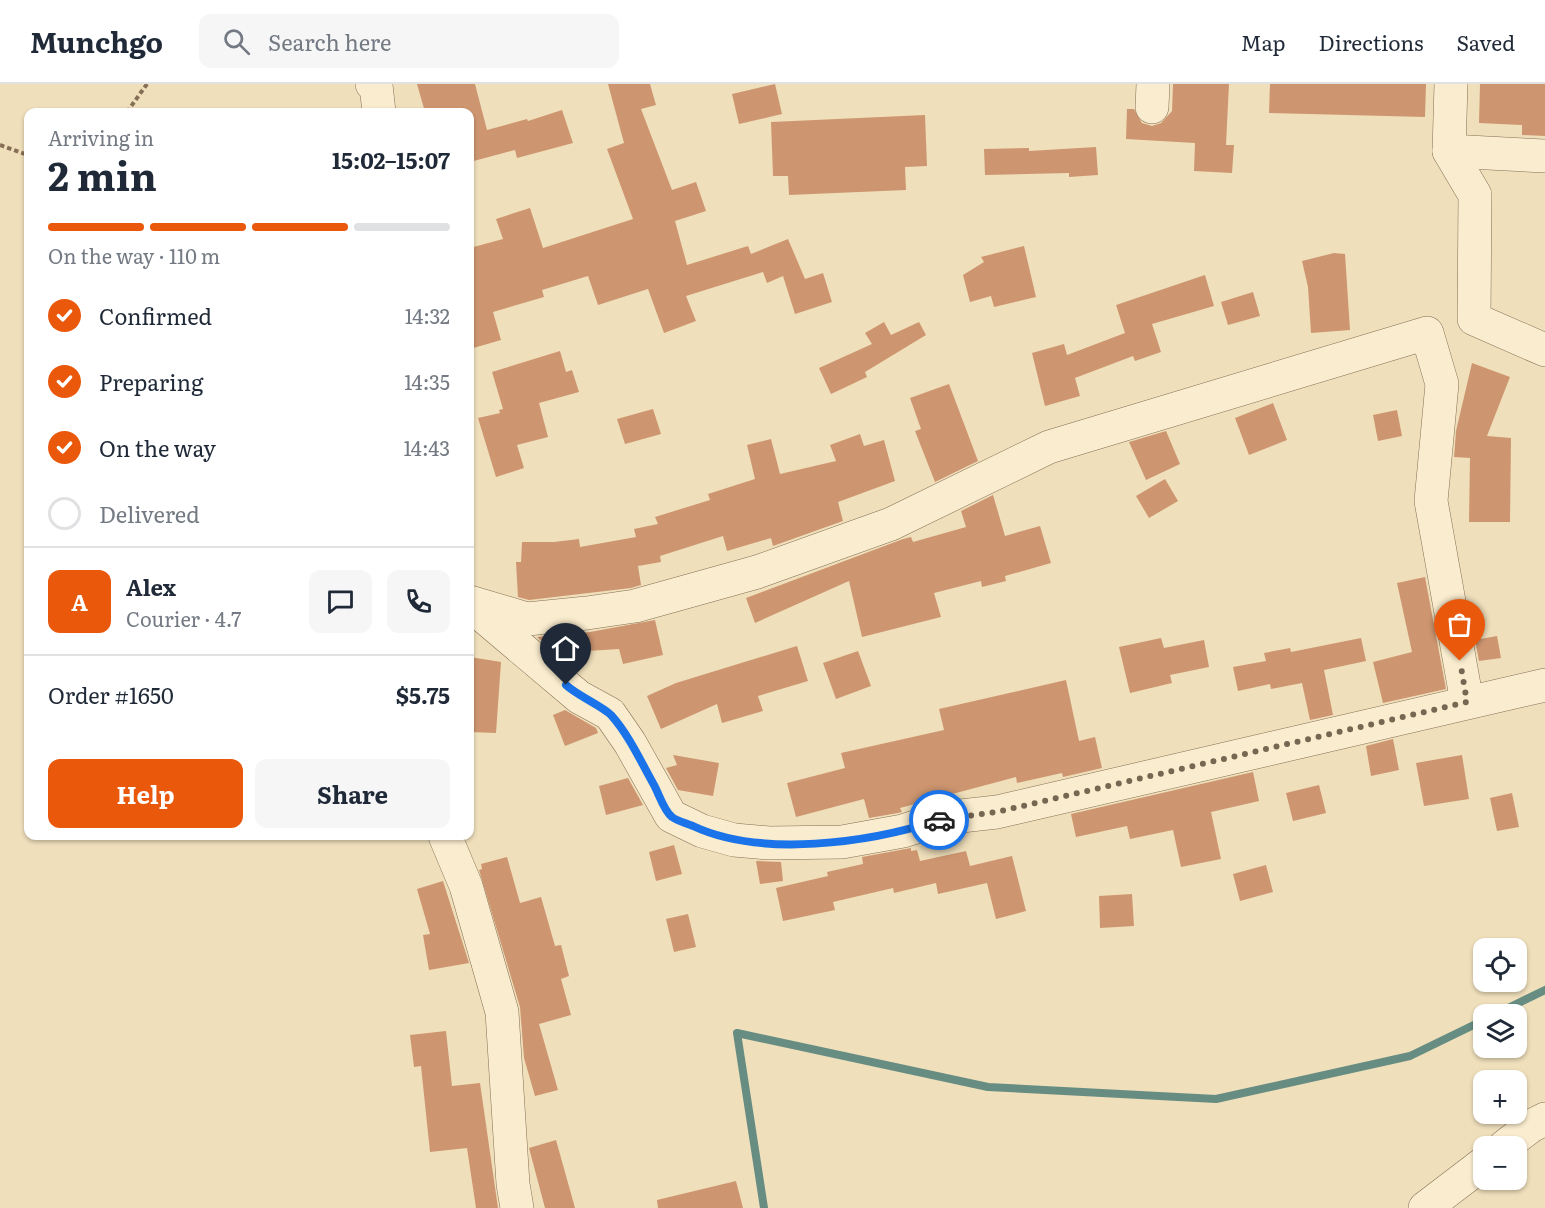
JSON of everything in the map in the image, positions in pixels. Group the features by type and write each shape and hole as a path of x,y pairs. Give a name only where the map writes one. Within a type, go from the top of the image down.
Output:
{"street":[{"path":"372,84 376,85 379,108"},
{"path":"1451,84 1449,151 1475,195 1474,319 1545,350"},
{"path":"1449,151 1545,156"},
{"path":"474,605 527,619 577,614 635,606 757,572 891,524 1049,447 1427,333 1442,384 1431,501 1467,702"},
{"path":"474,607 579,697 609,714 630,743 671,816 702,831 734,840 769,843 842,842 903,831 943,818 997,812 1545,685"},
{"path":"447,840 466,886 502,1012 513,1184 517,1208"},
{"path":"1518,1136 1530,1126 1545,1119"},
{"path":"1425,1208 1473,1171"}],"path":[{"path":"130,108 147,84"},
{"path":"0,145 24,154"}],"building":[{"path":"417,84 475,84 487,130 527,119 528,121 562,110 573,143 517,158 515,150 474,161 474,108 424,108"},
{"path":"608,84 650,84 656,105 641,109 672,190 696,182 706,211 675,221 687,265 748,246 751,254 788,239 805,279 823,273 832,302 795,314 783,276 767,283 763,272 686,296 696,321 664,333 648,289 598,305 588,276 542,290 544,297 493,312 501,340 474,348 474,247 503,239 496,219 530,208 543,248 633,219 607,149 624,143"},
{"path":"775,84 782,114 739,124 732,94"},
{"path":"1173,84 1229,84 1226,145 1234,145 1232,173 1194,171 1195,143 1126,139 1127,109 1134,109 1142,123 1152,126 1161,123 1172,111"},
{"path":"1270,84 1426,84 1425,117 1269,113"},
{"path":"1480,84 1545,84 1545,136 1522,135 1522,125 1479,123"},
{"path":"925,115 927,166 905,167 906,190 789,195 788,176 773,176 771,122"},
{"path":"1096,147 1098,175 1069,177 1069,173 985,175 984,149 1029,148 1029,151"},
{"path":"1024,246 1036,297 994,307 991,296 970,302 963,275 984,262 981,257"},
{"path":"1334,253 1345,254 1350,330 1311,333 1308,287 1302,261"},
{"path":"1205,275 1214,306 1152,324 1161,352 1135,361 1133,356 1075,378 1080,396 1045,406 1032,353 1064,344 1067,355 1125,333 1116,305"},
{"path":"1253,292 1260,316 1228,325 1221,302"},
{"path":"884,322 891,335 919,322 926,335 865,372 867,377 831,394 819,368 872,344 865,333"},
{"path":"560,351 566,372 572,370 579,392 539,403 548,437 517,445 524,468 496,477 478,418 500,413 499,410 503,409 492,372"},
{"path":"1472,363 1510,377 1487,436 1511,438 1510,522 1469,522 1470,458 1454,457 1456,431"},
{"path":"949,384 978,461 935,482 915,431 921,429 910,398"},
{"path":"1273,403 1287,440 1249,455 1235,418"},
{"path":"653,409 661,434 625,444 617,419"},
{"path":"1397,410 1402,436 1378,441 1373,415"},
{"path":"1166,431 1180,464 1146,480 1129,442"},
{"path":"860,434 864,446 884,440 895,481 838,502 843,521 773,546 771,538 727,551 723,536 660,556 661,562 638,566 641,585 631,588 529,600 518,597 516,562 521,562 522,542 579,539 580,547 636,537 634,529 658,524 655,517 710,500 708,494 755,479 747,445 771,439 780,474 836,461 830,445"},
{"path":"1165,479 1178,501 1149,518 1136,496"},
{"path":"993,495 1005,536 1040,526 1051,563 1005,576 1006,581 982,587 981,581 934,593 941,617 862,637 849,581 755,623 746,598 903,539 911,537 913,542 966,527 961,511"},
{"path":"1425,577 1446,689 1383,703 1373,662 1412,652 1397,583"},
{"path":"655,620 663,655 623,664 619,649 556,653 537,637 590,632"},
{"path":"1497,636 1501,658 1479,661 1475,640"},
{"path":"1161,638 1164,648 1204,640 1209,667 1170,675 1172,683 1130,693 1119,647"},
{"path":"1361,638 1366,661 1324,670 1333,715 1310,720 1302,683 1271,689 1270,684 1238,691 1233,667 1266,661 1264,653 1290,648 1291,652"},
{"path":"797,646 808,681 758,696 763,711 722,723 717,704 661,729 647,696 676,683"},
{"path":"858,651 871,686 836,699 823,663"},
{"path":"474,658 501,662 496,733 474,732"},
{"path":"1066,680 1079,741 1095,737 1102,768 1063,777 1062,773 1017,783 1016,777 900,808 902,812 869,818 864,799 796,817 787,783 845,768 841,753 944,730 939,709"},
{"path":"565,710 596,728 598,733 565,746 553,715"},
{"path":"1393,739 1399,770 1371,776 1366,746"},
{"path":"673,755 719,763 713,796 678,790 666,768 677,765"},
{"path":"1462,755 1469,799 1424,806 1416,763"},
{"path":"1253,772 1259,801 1211,812 1221,859 1181,867 1173,830 1130,839 1127,826 1076,837 1071,814"},
{"path":"628,778 643,805 606,815 599,786"},
{"path":"1319,785 1326,813 1293,821 1286,793"},
{"path":"1512,793 1519,827 1497,831 1490,798"},
{"path":"674,845 682,874 656,881 649,852"},
{"path":"911,848 911,851 917,850 920,861 966,851 970,866 1012,856 1026,911 996,919 987,883 938,894 936,883 894,893 893,888 833,902 835,910 783,921 776,888 828,876 827,872 863,864 862,857"},
{"path":"507,857 520,903 541,897 555,946 561,945 569,976 561,979 571,1015 539,1024 558,1090 535,1096 524,1058 520,1007 479,870 482,869 481,864"},
{"path":"756,861 781,862 783,881 760,884"},
{"path":"1266,865 1273,892 1240,901 1233,874"},
{"path":"443,881 469,963 429,970 423,935 430,934 417,889"},
{"path":"1132,894 1134,926 1100,928 1099,896"},
{"path":"688,914 696,947 674,952 666,919"},
{"path":"446,1031 452,1086 480,1083 498,1208 476,1208 467,1148 430,1152 421,1066 414,1067 410,1035"},
{"path":"556,1140 575,1208 545,1208 529,1148"},
{"path":"736,1181 743,1208 658,1208 657,1200"}],"waterway":[{"path":"1516,1004 1545,990"},
{"path":"764,1208 737,1033 988,1087 1216,1099 1410,1056 1473,1025"}],"way so far":[{"path":"939,820 997,812 1124,781 1377,725 1467,702 1460,661"}],"route":[{"path":"566,685 579,697 609,714 630,743 671,816 702,831 734,840 769,843 842,842 903,831 939,820"}]}
